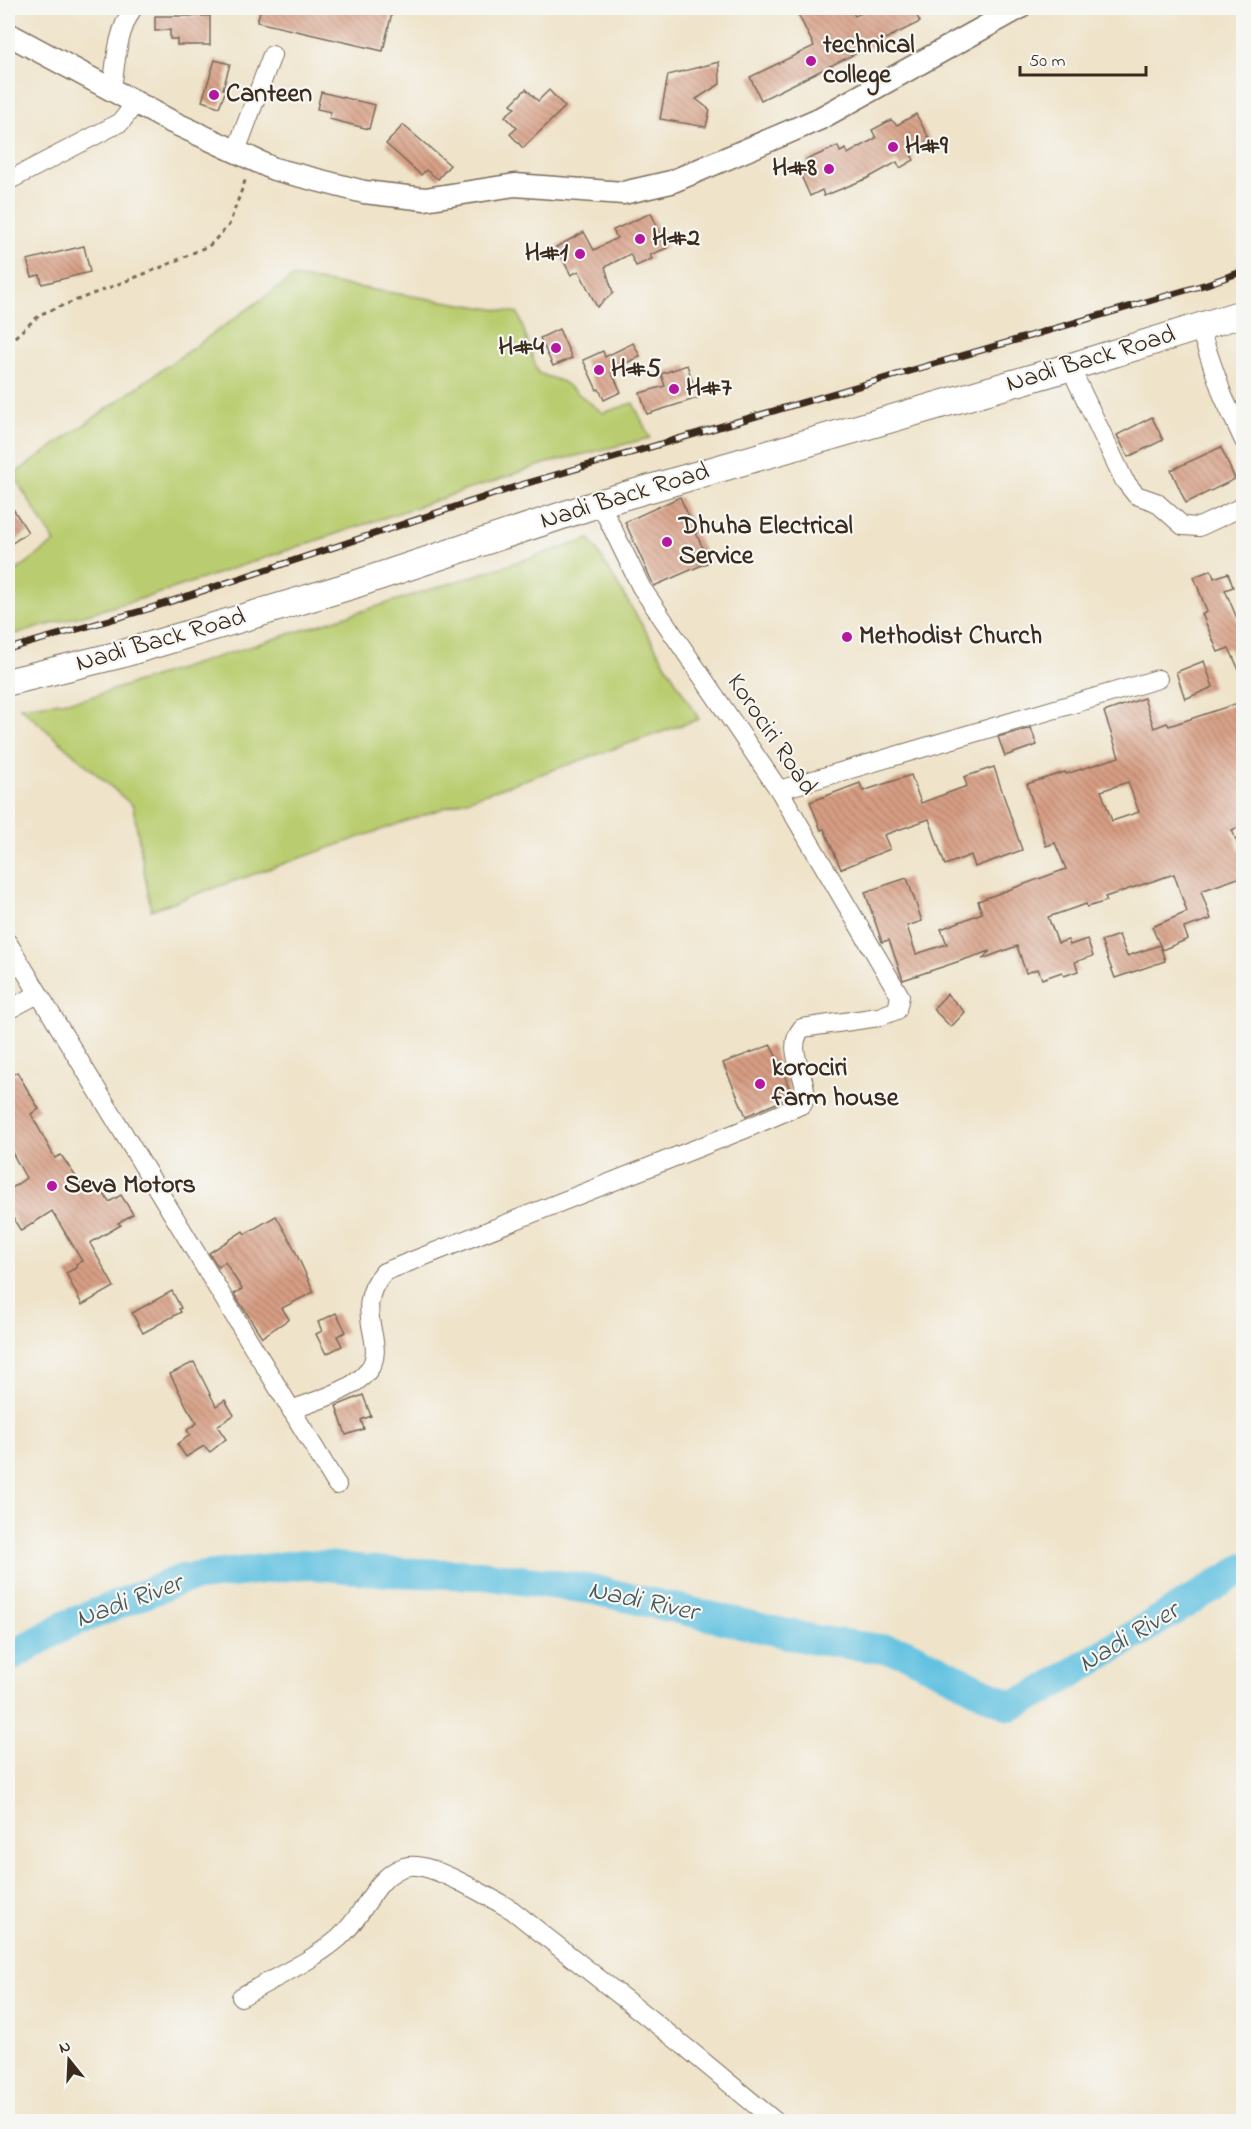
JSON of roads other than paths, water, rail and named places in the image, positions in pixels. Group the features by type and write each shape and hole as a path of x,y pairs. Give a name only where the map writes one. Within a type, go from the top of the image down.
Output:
{"highway":[{"name":"Nadi Back Road","path":"8,682 118,655 353,585 600,502 1070,367 1244,313"}],"main road":[{"path":"8,34 170,121 273,169 364,192 425,199 515,185 623,193 671,182 819,119 1018,8"}],"street":[{"path":"112,89 118,42 125,21 133,8"},
{"path":"244,155 272,55"},
{"path":"8,182 121,122 136,102"},
{"path":"1199,327 1223,396 1244,441"},
{"path":"1070,367 1124,480 1136,495 1156,502 1183,526 1199,527 1244,506"},
{"name":"Korociri Road","path":"291,1410 355,1383 369,1370 374,1360 375,1343 368,1306 376,1280 384,1272 743,1130 803,1104 806,1089 799,1071 795,1047 797,1035 802,1028 879,1017 897,1010 900,996 779,790 641,587 600,502"},
{"path":"779,790 1158,679"},
{"path":"8,943 337,1485"},
{"path":"8,1010 38,994"},
{"path":"241,1997 330,1945 352,1925 387,1877 399,1869 417,1866 444,1876 512,1910 776,2121"}],"waterway":[{"name":"Nadi River","path":"8,1658 66,1625 182,1579 304,1564 388,1572 482,1575 595,1590 815,1640 904,1652 1011,1706 1041,1692 1244,1568"}],"railway":[{"path":"8,649 148,609 521,485 1207,284 1244,271"}],"place":[{"name":"technical college","path":"811,61"},
{"name":"Canteen","path":"214,95"},
{"name":"H#9","path":"893,147"},
{"name":"H#8","path":"829,169"},
{"name":"H#2","path":"640,239"},
{"name":"H#1","path":"580,254"},
{"name":"H#4","path":"556,348"},
{"name":"H#5","path":"599,370"},
{"name":"H#7","path":"674,389"},
{"name":"Dhuha Electrical Service","path":"667,542"},
{"name":"Methodist Church","path":"847,637"},
{"name":"korociri farm house","path":"760,1084"},
{"name":"Seva Motors","path":"52,1186"}]}
